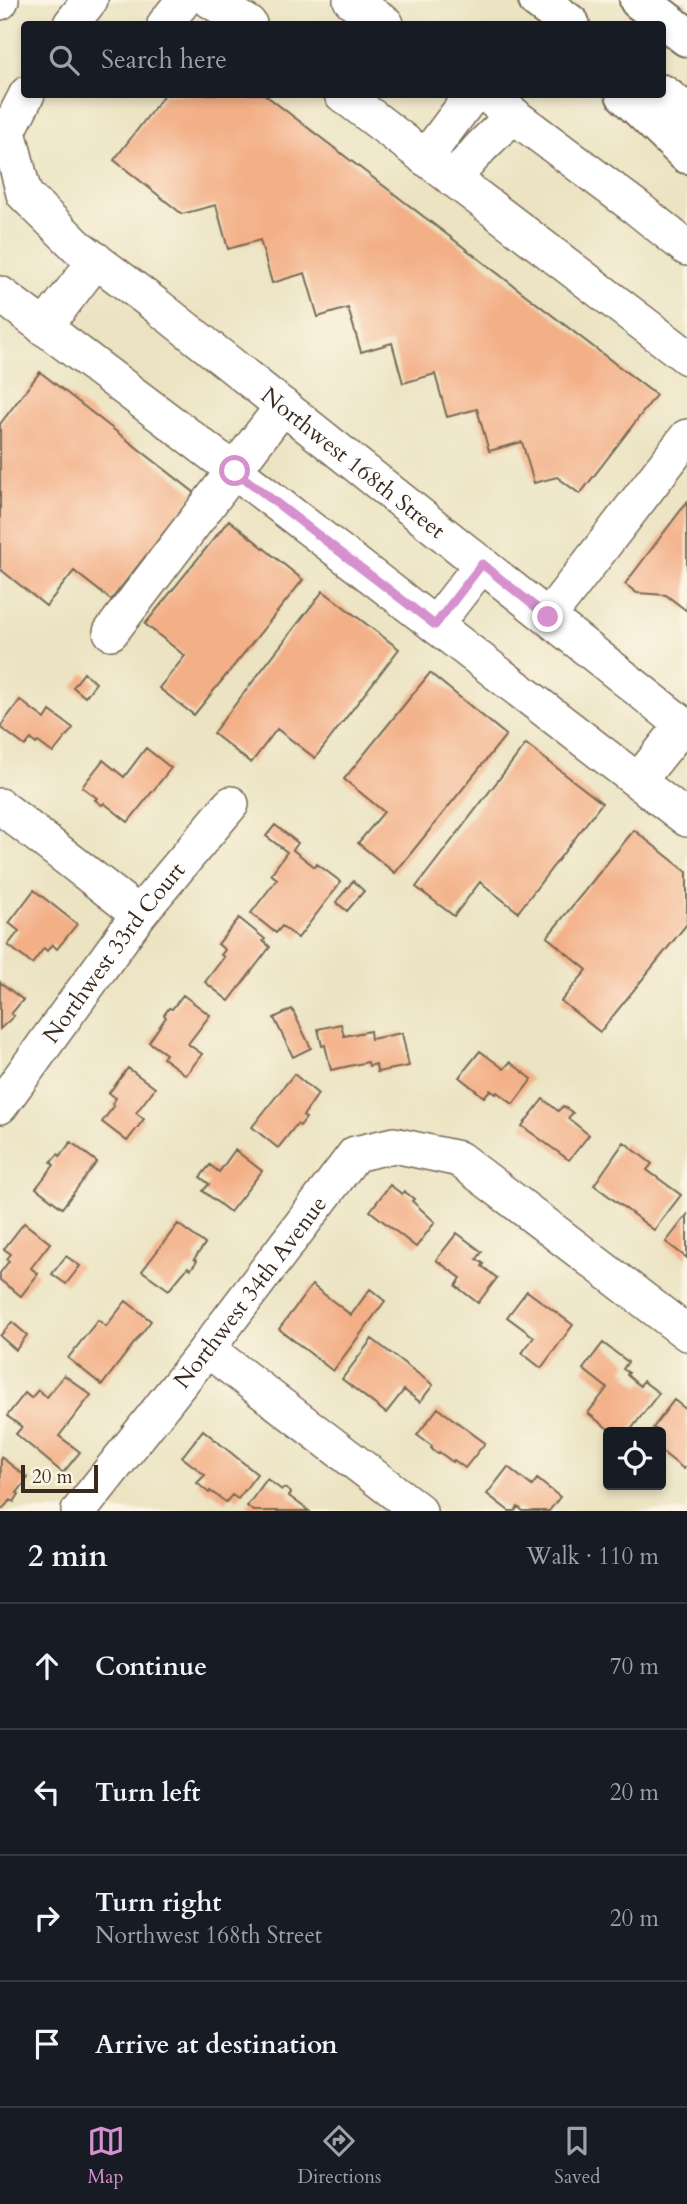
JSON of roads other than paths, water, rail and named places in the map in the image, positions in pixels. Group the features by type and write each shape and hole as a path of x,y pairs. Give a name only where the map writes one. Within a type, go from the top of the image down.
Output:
{"highway":[{"path":"537,0 556,21"},
{"path":"537,0 566,21"},
{"path":"639,0 687,37"},
{"path":"666,97 687,113"},
{"path":"629,98 687,154"}],"street":[{"path":"73,21 90,0"},
{"path":"210,0 245,21"},
{"path":"351,0 382,21"},
{"path":"13,172 8,131 25,98"},
{"path":"347,98 687,357"},
{"path":"425,158 470,98"},
{"path":"490,98 687,248"},
{"path":"453,179 481,147 514,116"},
{"name":"Northwest 168th Street","path":"13,172 78,247 685,726"},
{"path":"44,328 96,260"},
{"path":"0,294 687,819"},
{"path":"111,632 283,407"},
{"path":"548,617 687,437"},
{"path":"435,625 482,564"},
{"path":"638,781 685,726"},
{"name":"Northwest 33rd Court","path":"0,1106 139,914 231,804"},
{"path":"0,806 139,914"},
{"name":"Northwest 34th Avenue","path":"79,1511 207,1349 355,1154 394,1145 459,1159 687,1333"},
{"path":"207,1349 419,1511"}]}
